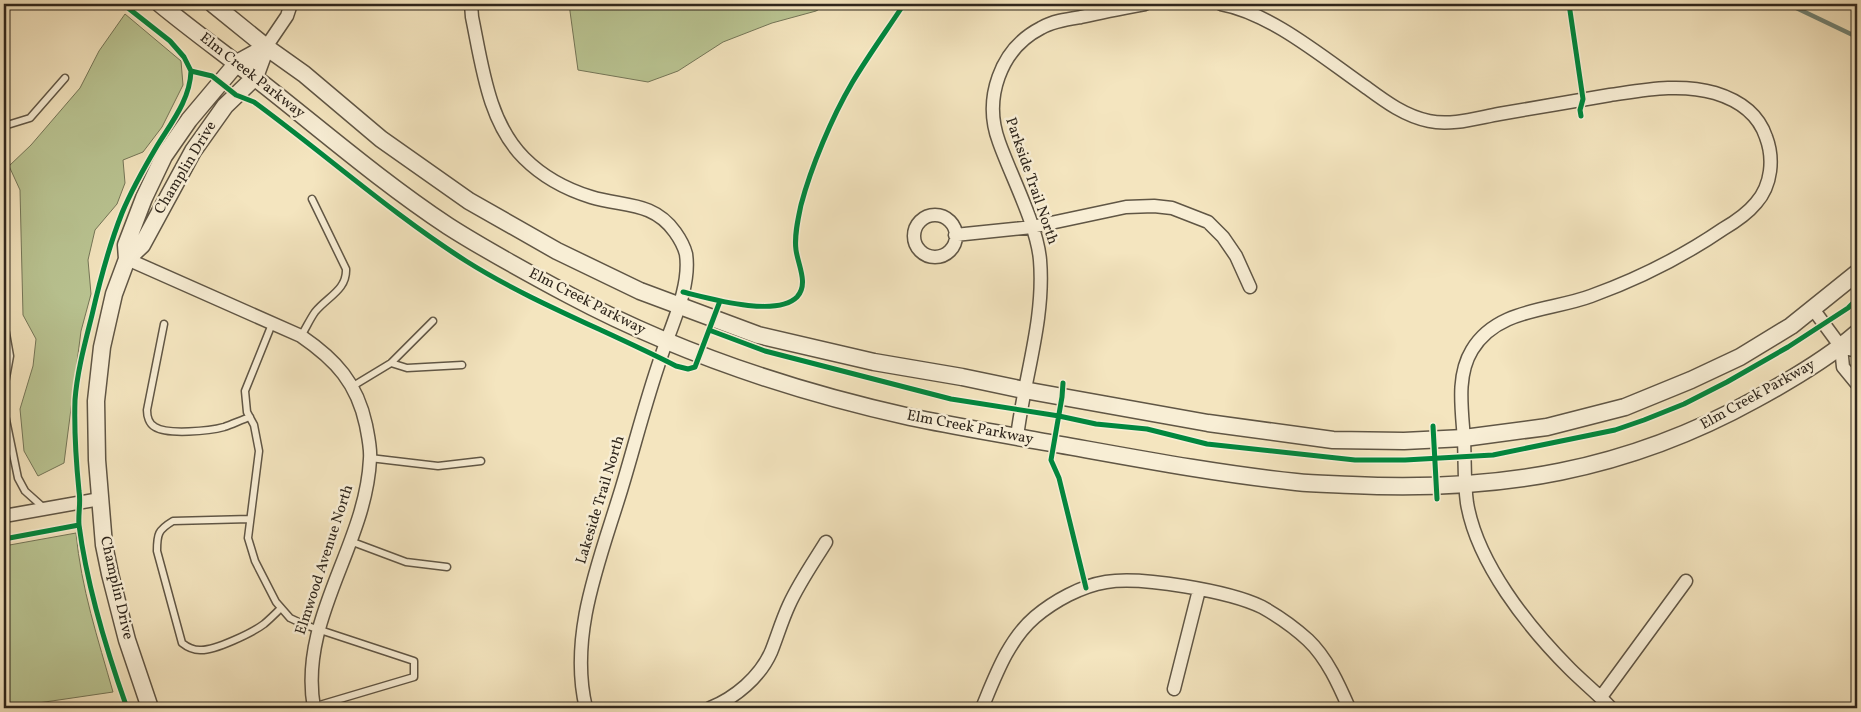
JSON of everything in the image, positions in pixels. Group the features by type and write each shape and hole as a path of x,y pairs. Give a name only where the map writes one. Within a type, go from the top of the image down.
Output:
{"street":[{"name":"Elm Creek Parkway","path":"160,4 396,189 502,259 572,297 666,341 810,392 912,418 1194,469 1299,482 1405,487 1466,485 1534,477 1585,467 1635,453 1684,435 1732,413 1778,387 1841,347 1857,333"},
{"path":"213,4 266,47 304,74 381,139 469,201 564,254 640,290 758,334 874,362 1208,423 1333,440 1404,442 1464,438 1547,427 1624,407 1691,380 1740,357 1813,310 1857,273"},
{"path":"266,47 286,16 291,4"},
{"name":"Lakeside Trail North","path":"471,4 472,17 491,101 501,126 523,157 554,182 593,198 630,204 654,212 670,224 681,239 685,251 687,264 685,283 594,580 586,615 581,661 586,708"},
{"name":"Parkside Trail North","path":"1017,436 1024,390 1038,323 1041,291 1040,258 1032,227 998,140 992,116 998,75 1010,55 1041,28 1060,21 1144,4"},
{"path":"1221,4 1260,16 1285,31 1391,105 1411,116 1432,122 1458,122 1583,99 1659,88 1685,87 1712,92 1738,101 1752,113 1764,129 1770,147 1771,166 1767,185 1758,202 1744,215 1695,248 1642,276 1587,298 1509,318 1489,330 1473,349 1464,369 1461,395 1466,485 1468,506 1478,539 1490,566 1514,604 1571,670 1601,697 1610,708"},
{"name":"Champlin Drive","path":"150,708 127,640 104,545 96,401 102,347 114,294 127,259 126,245 144,198 164,156 189,120 237,63 266,47"},
{"name":"Champlin Drive","path":"127,259 142,245 193,151 225,106 255,77 266,47"},
{"path":"956,235 1032,227 1126,207 1154,206 1172,208 1208,222 1223,237 1236,256 1250,287"},
{"name":"Elmwood Avenue North","path":"127,259 301,336 337,365 353,386 363,413 370,458 361,511 318,629 312,684 312,708"},
{"path":"1813,310 1841,347 1843,367 1857,384"},
{"path":"1841,347 1857,351"},
{"path":"4,516 100,499"},
{"path":"710,708 728,699 757,674 770,653 789,605 826,542"},
{"path":"982,708 1002,662 1016,638 1034,618 1056,602 1080,590 1105,582 1136,580 1233,597 1261,607 1310,641 1327,664 1349,708"},
{"path":"1601,697 1686,581"},
{"path":"1174,689 1199,590"}],"lane":[{"path":"4,126 30,118 65,78"},
{"path":"301,336 315,312 347,279 346,269 312,199"},
{"path":"353,386 391,363 433,321"},
{"path":"4,322 10,356 4,389"},
{"path":"164,324 147,410 147,417 154,427 165,431 194,431 223,427 250,417"},
{"path":"272,324 245,391 247,412 254,425 259,451 248,538 255,561 276,602 290,618 414,661 414,677 312,708"},
{"path":"391,363 406,368 462,365"},
{"path":"4,410 6,432 18,478 25,491 44,508"},
{"path":"370,458 438,466 481,461"},
{"path":"250,519 173,522 162,527 157,536 157,551 182,643 189,648 208,650 240,638 264,624 281,608"},
{"path":"350,540 406,562 447,567"}],"green space":[{"path":"569,4 828,4 816,11 772,23 723,42 678,71 648,82 578,70"},
{"path":"125,14 181,61 183,85 162,127 143,152 123,160 125,183 117,204 95,230 88,260 91,294 81,331 64,463 38,476 24,451 20,409 33,366 36,339 23,315 20,190 9,166 31,145 80,88 99,51"},
{"path":"76,533 86,594 113,692 4,708 4,546"}],"waterway":[{"path":"1788,4 1857,37"}],"cycle path":[{"path":"123,4 170,41 184,57 191,71 212,76 236,95 254,102 385,204 439,243 491,276 543,303 676,366 688,369 695,367 720,301"},
{"path":"683,292 725,302 758,306 774,306 787,303 797,297 802,286 802,274 796,250 796,233 801,205 810,175 844,96 904,4"},
{"path":"1569,4 1583,99 1580,110 1581,116"},
{"path":"127,708 98,618 82,548 79,525 80,495 75,435 76,389 98,289 117,225 138,179 174,120 187,92 191,71"},
{"path":"709,330 765,351 951,399 1059,416 1096,424 1147,429 1207,444 1355,460 1405,460 1493,455 1615,430 1644,420 1684,404 1727,382 1788,347 1848,308 1857,299"},
{"path":"1063,383 1051,460 1059,478 1086,588"},
{"path":"1433,426 1437,499"},
{"path":"4,539 79,525"}]}
